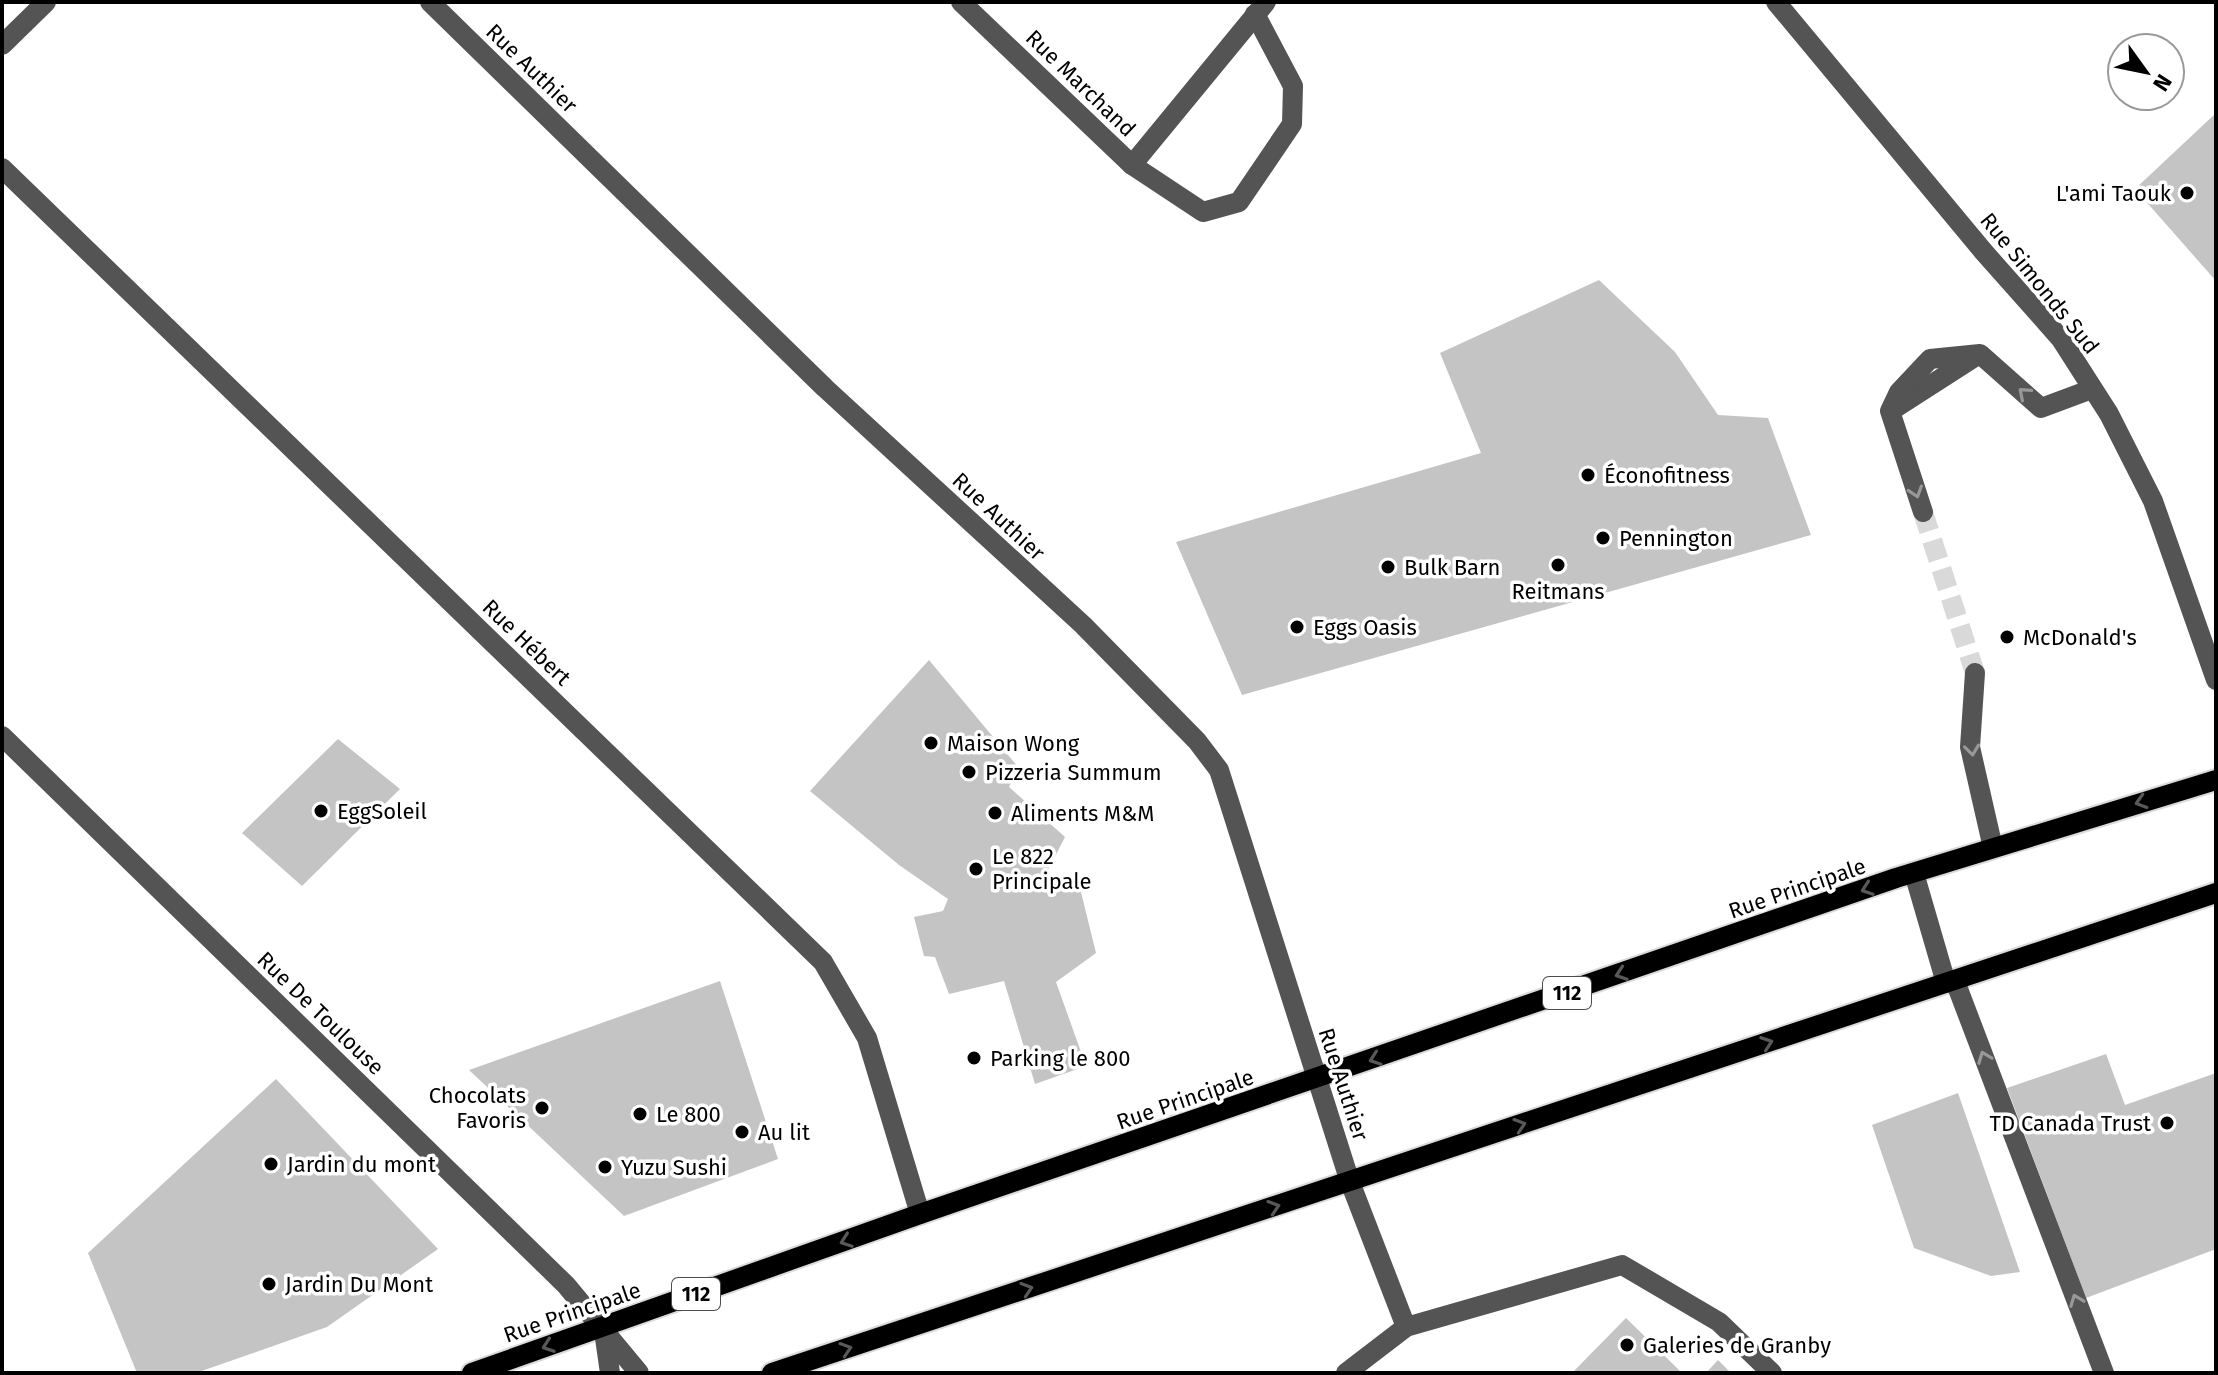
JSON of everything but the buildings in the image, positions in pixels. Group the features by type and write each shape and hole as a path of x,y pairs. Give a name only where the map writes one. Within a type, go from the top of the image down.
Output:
{"main road":[{"name":"Rue Principale","path":"472,1373 920,1214 1914,873 2216,780"},
{"path":"772,1373 2216,893"}],"street":[{"path":"2,45 46,2"},
{"name":"Rue Authier","path":"430,2 825,388 1083,625 1197,741 1219,770 1350,1182 1406,1327"},
{"name":"Rue Marchand","path":"961,2 1132,165 1203,212 1239,202 1292,124 1293,86 1261,8 1132,165"},
{"name":"Rue Simonds Sud","path":"1776,2 1983,251 2061,339 2109,414 2153,501 2216,680"},
{"name":"Rue Hébert","path":"2,168 823,962 867,1038 920,1214"},
{"path":"1923,512 1890,411 1899,392 1930,359 1980,354 2041,408 2092,389"},
{"path":"1975,673 1970,747 1993,848"},
{"name":"Rue De Toulouse","path":"2,736 566,1285 639,1373"},
{"path":"1914,873 1951,982 2104,1373"},
{"path":"1346,1373 1406,1327 1622,1265 1719,1322 1772,1373"},
{"path":"603,1327 610,1373"}],"tunnel":[{"path":"1923,512 1975,673"}],"place":[{"name":"L'ami Taouk","path":"2187,193"},
{"name":"Éconofitness","path":"1588,475"},
{"name":"Pennington","path":"1603,538"},
{"name":"Reitmans","path":"1558,565"},
{"name":"Bulk Barn","path":"1388,567"},
{"name":"Eggs Oasis","path":"1297,627"},
{"name":"McDonald's","path":"2007,637"},
{"name":"Maison Wong","path":"931,743"},
{"name":"Pizzeria Summum","path":"969,772"},
{"name":"EggSoleil","path":"321,811"},
{"name":"Aliments M&M","path":"995,813"},
{"name":"Le 822 Principale","path":"976,869"},
{"name":"Parking le 800","path":"974,1058"},
{"name":"Chocolats Favoris","path":"542,1108"},
{"name":"Le 800","path":"640,1114"},
{"name":"TD Canada Trust","path":"2167,1123"},
{"name":"Au lit","path":"742,1132"},
{"name":"Jardin du mont","path":"271,1164"},
{"name":"Yuzu Sushi","path":"605,1167"},
{"name":"Jardin Du Mont","path":"269,1284"},
{"name":"Galeries de Granby","path":"1627,1345"}]}
